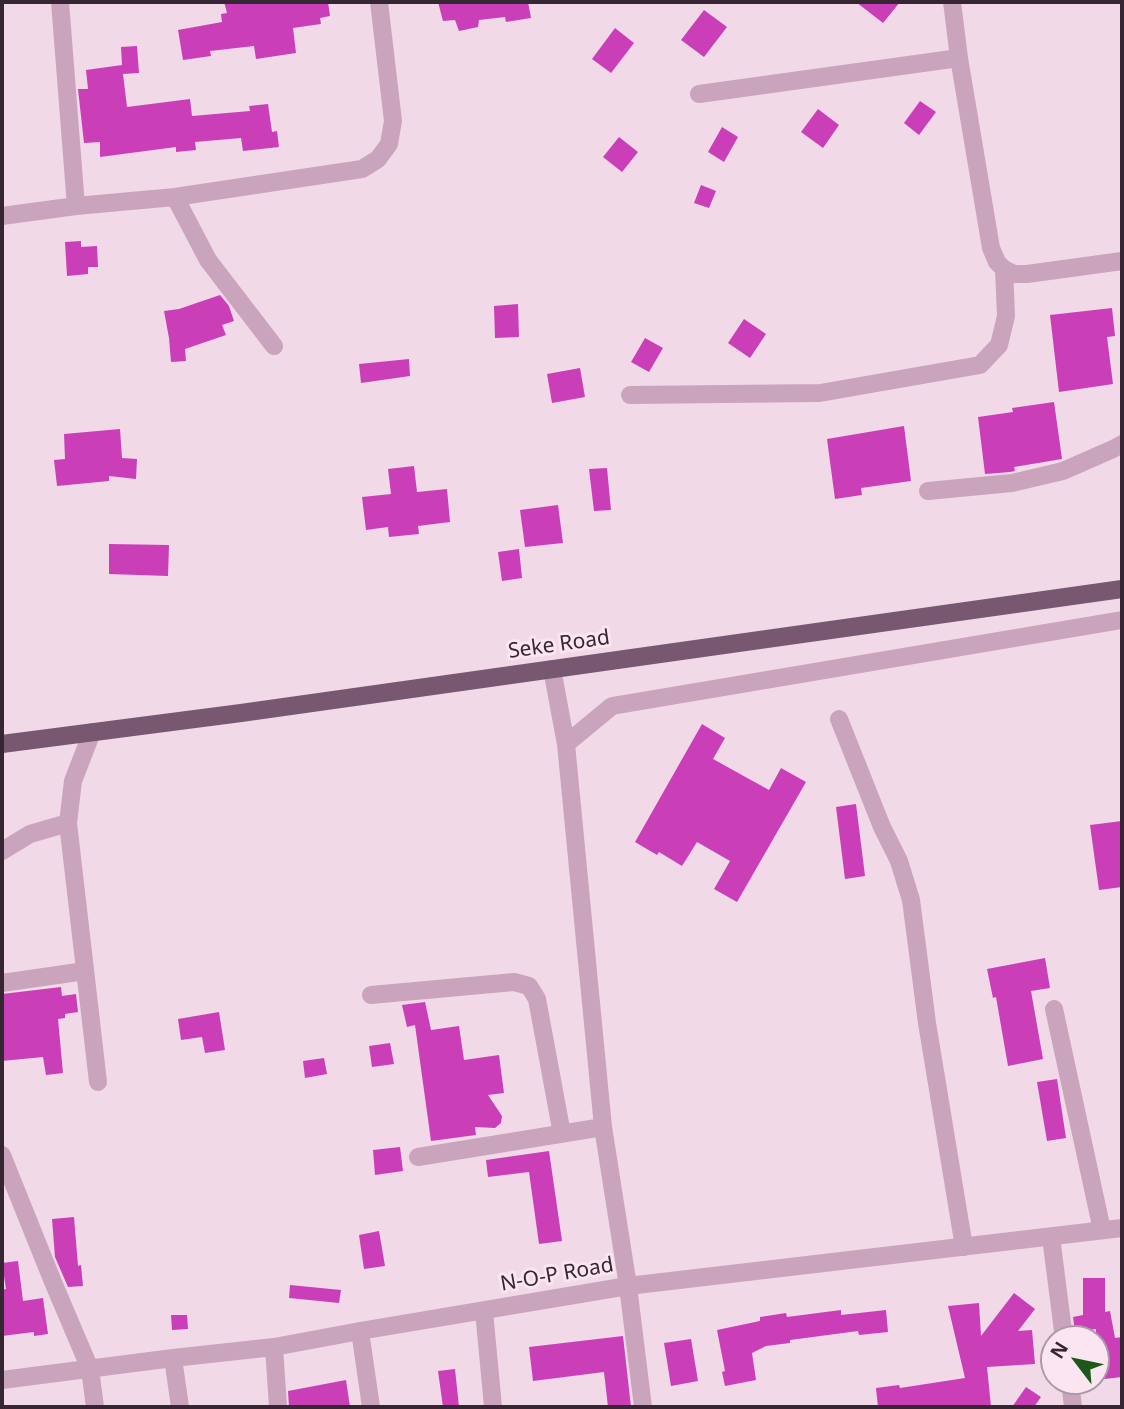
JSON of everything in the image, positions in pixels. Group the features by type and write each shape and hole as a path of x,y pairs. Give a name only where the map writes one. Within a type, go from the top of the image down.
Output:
{"main road":[{"name":"Seke Road","path":"2,744 1122,589"}],"street":[{"path":"60,2 76,206"},
{"path":"2,216 175,197 362,169 378,159 389,145 393,121 379,2"},
{"path":"952,2 991,248 997,262 1014,274 1027,274 1122,261"},
{"path":"699,93 959,58"},
{"path":"175,197 208,260 274,346"},
{"path":"630,396 820,393 980,365 999,345 1006,316 1004,269"},
{"path":"928,491 1012,483 1063,471 1122,444"},
{"path":"566,744 612,706 1122,620"},
{"path":"552,669 566,744 603,1128 628,1286 643,1407"},
{"path":"839,719 882,827 900,861 911,900 927,1023 964,1247"},
{"path":"92,732 73,781 68,823 98,1082"},
{"path":"2,851 30,834 68,823"},
{"path":"2,983 85,971"},
{"path":"371,995 514,982 529,986 537,999 562,1134"},
{"path":"1054,1009 1102,1230"},
{"path":"418,1157 603,1128"},
{"path":"2,1155 90,1369 95,1407"},
{"name":"N-O-P Road","path":"2,1380 274,1347 628,1286 1122,1228"},
{"path":"1051,1237 1062,1325"},
{"path":"484,1311 494,1407"},
{"path":"360,1331 371,1407"},
{"path":"274,1347 278,1407"},
{"path":"173,1358 180,1407"}],"building":[{"path":"224,2 328,2 330,16 320,18 321,24 293,28 296,53 256,59 254,46 210,51 211,56 183,60 178,30 222,22 221,14 227,13"},
{"path":"438,2 528,2 531,18 506,22 505,17 479,20 478,27 459,31 455,20 443,21"},
{"path":"856,2 900,2 883,23"},
{"path":"704,10 727,27 704,57 681,40"},
{"path":"615,28 634,43 611,73 592,59"},
{"path":"137,46 139,73 123,74 127,107 190,99 192,116 250,111 249,106 268,104 272,132 277,131 279,147 243,151 241,138 195,142 196,150 176,152 176,147 100,157 100,142 84,143 78,89 88,89 86,70 122,65 121,47"},
{"path":"920,101 936,112 919,135 904,123"},
{"path":"818,109 839,125 823,148 801,132"},
{"path":"722,127 738,137 724,162 708,152"},
{"path":"619,137 638,152 622,172 603,157"},
{"path":"701,185 716,191 709,208 694,203"},
{"path":"81,241 81,247 97,246 98,267 88,267 88,274 67,276 65,242"},
{"path":"220,295 229,306 234,321 222,325 226,335 185,349 186,361 171,362 164,311 179,309"},
{"path":"518,304 519,337 495,338 494,306"},
{"path":"1112,308 1115,336 1107,337 1113,384 1059,392 1050,315"},
{"path":"744,319 766,334 750,358 728,343"},
{"path":"645,338 663,348 649,372 631,362"},
{"path":"409,359 410,376 361,383 359,364"},
{"path":"580,368 585,397 552,403 547,374"},
{"path":"1054,402 1062,459 1014,467 1015,471 1010,472 985,474 978,417 1013,412 1012,408"},
{"path":"904,426 911,481 861,488 862,495 835,499 827,439"},
{"path":"120,429 122,458 137,459 136,479 109,476 109,481 57,486 54,460 65,459 64,434"},
{"path":"414,466 417,492 447,489 450,522 418,526 419,534 389,537 388,527 366,530 362,497 391,494 388,469"},
{"path":"607,468 611,510 594,511 589,469"},
{"path":"558,505 563,543 525,547 520,510"},
{"path":"109,544 169,545 168,576 109,574"},
{"path":"519,549 522,578 502,581 498,552"},
{"path":"702,724 725,738 713,759 769,790 781,768 806,782 737,902 714,889 730,861 697,842 682,866 635,842"},
{"path":"856,804 865,876 845,879 836,807"},
{"path":"1122,821 1122,887 1099,890 1090,825"},
{"path":"1045,958 1050,988 1031,991 1043,1059 1008,1066 996,997 993,998 987,969"},
{"path":"61,987 62,996 76,994 78,1012 65,1014 65,1018 58,1019 63,1073 46,1075 43,1057 2,1061 2,994"},
{"path":"425,1002 431,1030 459,1026 464,1060 499,1055 504,1093 488,1095 502,1116 501,1123 495,1128 475,1127 476,1135 431,1141 415,1025 407,1027 402,1005"},
{"path":"219,1012 225,1050 205,1053 202,1037 181,1040 178,1019"},
{"path":"390,1043 394,1064 372,1067 369,1046"},
{"path":"324,1058 327,1074 305,1078 303,1061"},
{"path":"1057,1079 1066,1138 1047,1141 1037,1082"},
{"path":"400,1147 403,1171 375,1175 373,1150"},
{"path":"549,1151 562,1241 539,1244 529,1172 488,1177 486,1160"},
{"path":"74,1217 78,1266 81,1265 83,1286 68,1287 55,1257 52,1219"},
{"path":"379,1231 385,1266 364,1269 359,1235"},
{"path":"18,1261 23,1301 43,1298 48,1334 34,1336 34,1332 2,1336 2,1290 6,1289 2,1263"},
{"path":"1083,1278 1105,1278 1105,1312 1110,1311 1115,1338 1122,1337 1122,1377 1110,1378 1110,1325 1074,1325 1073,1317 1083,1315"},
{"path":"290,1285 341,1290 339,1303 289,1298"},
{"path":"1014,1293 1035,1309 1018,1331 1032,1330 1035,1364 987,1367 991,1407 878,1407 876,1388 899,1385 900,1388 965,1378 948,1306 979,1303 981,1336"},
{"path":"841,1310 841,1315 886,1310 888,1332 859,1335 858,1331 766,1346 752,1353 756,1380 725,1386 722,1372 725,1371 717,1330 760,1321 760,1317 786,1313 787,1317"},
{"path":"171,1315 187,1315 188,1329 172,1330"},
{"path":"623,1336 631,1407 608,1407 604,1372 533,1381 529,1347"},
{"path":"691,1339 698,1381 671,1386 664,1343"},
{"path":"455,1369 459,1407 443,1407 438,1371"},
{"path":"346,1380 350,1407 289,1407 288,1391"},
{"path":"1026,1387 1041,1397 1034,1407 1012,1407"}]}
